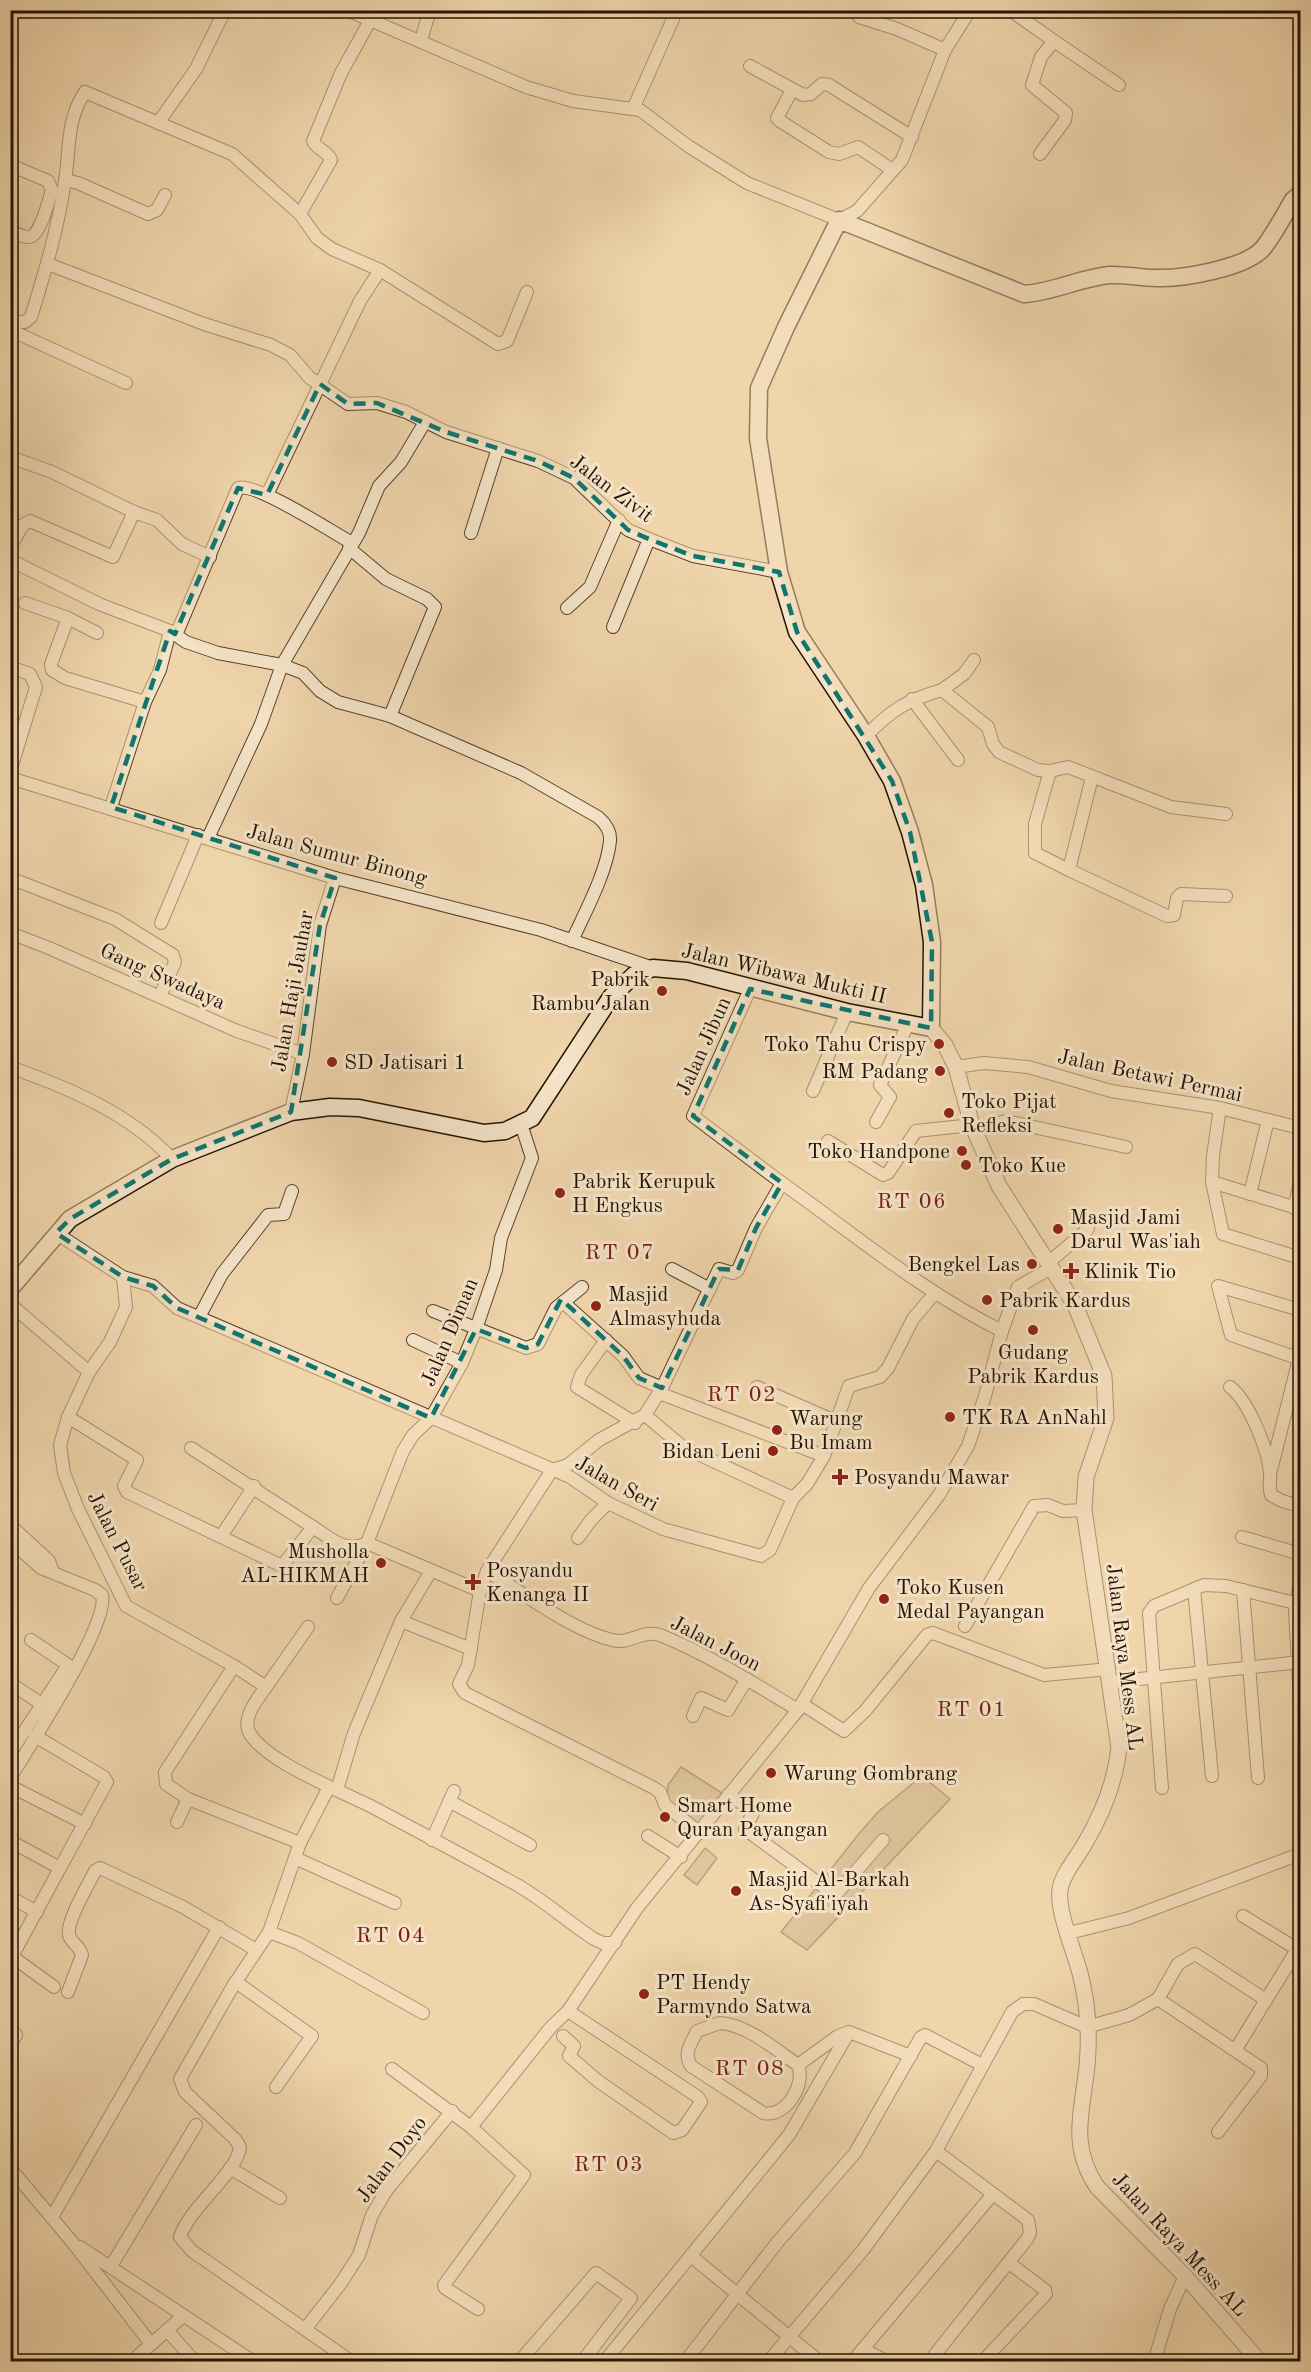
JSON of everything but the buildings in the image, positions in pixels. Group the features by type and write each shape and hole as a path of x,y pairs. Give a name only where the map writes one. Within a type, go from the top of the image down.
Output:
{"main road":[{"path":"931,1028 932,942 924,885 910,832 892,782 866,736 797,632 779,572 758,438 759,388 786,327 840,220 1024,294 1044,293 1088,278 1113,275 1158,279 1219,270 1250,259 1263,249 1293,200 1300,194"},
{"name":"Jalan Wibawa Mukti II","path":"10,1289 70,1219 172,1159 291,1112 330,1107 359,1108 484,1133 505,1131 521,1124 532,1118 611,997 634,975 653,968 687,971 847,1012 931,1028"}],"street":[{"path":"158,123 196,69 225,10"},
{"path":"347,10 526,87 573,101 640,110 688,146 747,183 840,220 857,211 891,169 902,160 945,50 970,10"},
{"path":"421,40 430,10"},
{"path":"633,108 676,10"},
{"path":"1010,10 1119,85"},
{"path":"859,17 897,29 945,50"},
{"path":"300,214 331,160 313,141 341,73 371,19"},
{"path":"1040,154 1065,120 1066,113 1032,85 1041,57 1054,41"},
{"path":"750,66 792,90 808,95 822,84 829,85 912,137"},
{"path":"792,90 779,110 777,118 780,121 829,152 839,154 858,147 891,169"},
{"path":"11,325 25,322 31,317 48,264 65,180 68,138 77,104 85,92 232,154 300,214 316,238 332,249 380,270 498,344 507,342 527,292"},
{"path":"10,165 48,181 52,185 52,190 39,228 33,236 27,238 10,231"},
{"path":"65,180 78,183 148,214 157,210 165,195"},
{"name":"Jalan Zivit","path":"48,264 204,324 271,345 290,355 310,378 348,404 377,403 406,412 446,432 538,460 574,478 628,530 649,539 693,556 779,572"},
{"path":"267,495 360,301 380,270"},
{"path":"11,325 126,383"},
{"path":"161,923 261,724 282,665 351,546 379,486 401,462 425,422"},
{"path":"471,532 498,448"},
{"path":"10,457 52,472 134,512 157,520 182,544 210,557"},
{"path":"111,807 145,702 160,670 173,633 210,557 238,488 245,486 267,495 351,546 386,579 427,599 435,607 390,716"},
{"path":"10,547 23,525 30,521 113,556 134,512"},
{"path":"567,608 590,587 619,520"},
{"path":"613,627 649,539"},
{"path":"10,560 99,604 173,633 186,642 218,653 282,665 303,673 320,691 338,702 390,716 521,773 606,824 610,839 598,881 572,941"},
{"path":"25,603 68,618 97,633"},
{"path":"68,618 51,664 52,670 65,678 145,702"},
{"path":"866,736 889,712 912,699 942,690 964,674 974,660"},
{"path":"10,667 30,674 36,687 10,772"},
{"path":"942,690 988,727 993,744 999,752 1038,770 1050,771 1068,767 1171,807 1226,814"},
{"path":"912,699 958,760"},
{"path":"1050,771 1035,824 1035,853 1167,916 1173,915 1177,898 1181,894 1226,896"},
{"path":"1069,870 1092,777"},
{"name":"Jalan Sumur Binong","path":"10,778 111,807 335,878 463,909 653,968"},
{"path":"10,878 115,919 173,956 174,962 160,996"},
{"name":"Jalan Haji Jauhar","path":"291,1112 303,1054 320,925 335,878"},
{"name":"Gang Swadaya","path":"10,943 14,937 18,936 237,1031 303,1054"},
{"name":"Jalan Jibun","path":"750,989 693,1116 935,1293"},
{"path":"813,1091 847,1012"},
{"path":"876,1122 890,1097 880,1085 908,1024"},
{"name":"Jalan Raya Mess AL","path":"931,1028 945,1045 956,1067 973,1127 999,1186 1075,1305 1104,1376 1106,1418 1086,1477 1084,1510 1119,1748 1117,1769 1108,1796 1085,1844 1064,1877 1060,1890 1061,1908 1081,1977 1089,2050 1078,2138 1086,2170 1097,2187 1185,2276 1260,2361"},
{"name":"Jalan Betawi Permai","path":"956,1067 984,1063 1028,1067 1112,1091 1220,1108 1300,1128"},
{"path":"10,1067 62,1086 137,1126 172,1159"},
{"path":"1220,1108 1213,1156 1212,1182 1222,1234 1300,1258"},
{"path":"1250,1194 1268,1120"},
{"path":"828,1141 883,1174 888,1173 916,1131 973,1127 1006,1121 1126,1146"},
{"name":"Jalan Diman","path":"337,1598 367,1543 403,1451 413,1435 431,1418 462,1363 476,1329 496,1270 501,1238 532,1158 521,1124"},
{"path":"700,1833 665,1805 660,1792 654,1788 465,1693 459,1684 468,1665 480,1591 487,1570 552,1470 568,1465 598,1440 635,1423 645,1415 661,1390 720,1269 733,1274 738,1270 756,1228 783,1182"},
{"path":"1212,1182 1297,1209 1300,1184"},
{"path":"199,1317 222,1274 268,1215 284,1214 292,1191"},
{"path":"471,2127 538,2043 568,2011 638,1908 800,1707 869,1588 939,1495 968,1446 985,1396 1002,1331 1018,1287 1049,1266 1088,1229"},
{"path":"56,1233 123,1277"},
{"path":"672,1269 710,1289"},
{"name":"Jalan Seri","path":"123,1277 153,1286 177,1308 570,1477 608,1503 663,1529 761,1556 770,1550 793,1498 807,1484 824,1456 849,1386 880,1377 888,1368 913,1319 935,1293"},
{"name":"Jalan Pusar","path":"123,1277 126,1307 110,1342 89,1372 68,1417 60,1445 64,1473 78,1509 126,1606 234,1666 266,1687"},
{"path":"1270,1472 1300,1357 1231,1335 1218,1286 1300,1310"},
{"path":"433,1311 526,1348 538,1344 556,1308 582,1287"},
{"path":"935,1293 977,1319 1002,1331"},
{"path":"563,1302 623,1356 639,1378 661,1390 824,1456"},
{"path":"10,1305 89,1372"},
{"path":"412,1340 462,1363"},
{"path":"606,1340 581,1375 578,1387 635,1423"},
{"path":"757,1387 835,1421"},
{"path":"1230,1387 1241,1396 1251,1413 1270,1472 1271,1495 1300,1506"},
{"path":"645,1415 683,1447 793,1498"},
{"path":"68,1417 138,1460 124,1486 127,1492 222,1535 282,1566 313,1527"},
{"path":"191,1448 254,1486 345,1548 358,1548 367,1543 480,1591"},
{"path":"222,1535 254,1486"},
{"path":"578,1538 591,1520 608,1503"},
{"path":"965,1626 1034,1506 1048,1505 1063,1511 1084,1510"},
{"path":"10,1525 34,1554"},
{"path":"1242,1537 1300,1554"},
{"path":"10,1540 49,1561 53,1572 95,1590 102,1595 104,1602 92,1636 10,1778"},
{"name":"Jalan Joon","path":"487,1570 566,1619 609,1640 620,1642 647,1632 657,1634 707,1656 842,1731 846,1730 865,1711 927,1635 933,1633 1044,1675 1110,1676"},
{"path":"352,2361 192,2252 181,2241 183,2230 236,2160 240,2147 235,2139 185,2092 180,2079 236,1982 269,1932 300,1843 333,1789 401,1621 430,1571"},
{"path":"1300,1582 1297,1610 1300,1698"},
{"path":"1162,1788 1149,1613 1154,1606 1203,1585 1244,1590 1297,1610"},
{"path":"1194,1589 1200,1671 1212,1776"},
{"path":"1244,1590 1258,1778"},
{"path":"401,1621 471,1649"},
{"path":"308,1627 251,1710 249,1732 268,1751 333,1789 543,1901 594,1939 603,1943 615,1943"},
{"path":"11,1752 68,1665 32,1641"},
{"path":"1110,1676 1152,1677 1299,1662"},
{"path":"234,1666 165,1772 165,1784 188,1799 300,1843"},
{"path":"693,1716 701,1698 728,1710 747,1679"},
{"path":"10,1683 43,1705"},
{"path":"35,1736 104,1777 107,1782 37,1912 10,1955 54,1987"},
{"path":"10,1786 85,1824"},
{"path":"728,1795 754,1811 745,1829 832,1893 838,1892 883,1840"},
{"path":"432,1840 452,1796 530,1845"},
{"path":"177,1822 188,1799"},
{"path":"648,1836 681,1857"},
{"path":"10,1841 60,1868"},
{"path":"1070,1933 1129,1918 1300,1854"},
{"path":"295,1858 395,1903"},
{"path":"68,1992 82,1955 81,1950 71,1940 69,1929 97,1869 183,1907 256,1950"},
{"path":"10,1897 37,1912"},
{"path":"1236,2049 1300,1949 1243,1917"},
{"path":"52,2217 219,1927"},
{"path":"269,1932 298,1943 423,2013"},
{"path":"768,2361 863,2250 936,2151 1012,2012 1023,2004 1034,2004 1087,2027 1129,2015 1158,1999 1178,1964 1195,1954 1266,2000"},
{"path":"236,1982 312,2037 276,2087"},
{"path":"1158,1999 1262,2068 1261,2076 1218,2132"},
{"path":"563,2036 574,2046 569,2056 598,2081 673,2133 682,2130 700,2102 698,2097 568,2011"},
{"path":"728,2024 749,2033 798,2065 801,2074 799,2085 782,2111 770,2114 698,2073 687,2059 687,2050 697,2031 703,2027 728,2024"},
{"path":"849,2032 910,2056"},
{"path":"798,2065 819,2049 849,2032"},
{"path":"604,2361 798,2122 849,2032"},
{"path":"685,2361 737,2293 855,2153 921,2037 926,2035 982,2066"},
{"path":"392,2069 452,2111"},
{"name":"Jalan Doyo","path":"306,2328 341,2283 359,2255 372,2215 386,2191 452,2111 524,2175 444,2285 445,2288 478,2309"},
{"path":"111,2266 196,2125"},
{"path":"929,2361 1027,2239 1030,2226 1028,2220 936,2151"},
{"path":"10,2168 73,2243 152,2344"},
{"path":"230,2168 280,2198"},
{"path":"852,2361 993,2194"},
{"path":"73,2243 254,2361"},
{"path":"691,2256 820,2361"},
{"path":"982,2361 1046,2294 1045,2290 1009,2263"},
{"path":"519,2361 596,2273 630,2298 582,2361"},
{"path":"1154,2361 1163,2330 1185,2276"},
{"path":"131,2361 183,2316"},
{"path":"167,2330 195,2361"},
{"path":"863,2349 888,2361"}],"highlighted area":[{"path":"320,384 348,404 377,403 446,432 538,461 574,478 628,530 649,539 693,556 779,572 797,632 892,781 910,832 932,942 931,1028 750,989 693,1116 782,1183 756,1228 738,1270 719,1269 662,1388 639,1378 623,1356 561,1299 538,1344 526,1348 476,1329 431,1418 177,1308 153,1286 123,1277 56,1233 70,1219 172,1159 291,1112 320,925 335,878 111,807 170,631 175,634 238,488 267,495"}],"shaded area":[{"path":"681,1767 722,1793 699,1824 667,1801 668,1785"},
{"path":"922,1776 950,1799 807,1950 781,1932 878,1812"},
{"path":"705,1848 717,1858 697,1885 684,1875"}],"place":[{"name":"Pabrik Rambu Jalan","path":"662,991"},
{"name":"Toko Tahu Crispy","path":"939,1044"},
{"name":"SD Jatisari 1","path":"332,1062"},
{"name":"RM Padang","path":"940,1071"},
{"name":"Toko Pijat Refleksi","path":"949,1113"},
{"name":"Toko Handpone","path":"962,1151"},
{"name":"Toko Kue","path":"966,1165"},
{"name":"Pabrik Kerupuk H Engkus","path":"560,1193"},
{"name":"Masjid Jami Darul Was'iah","path":"1058,1229"},
{"name":"Bengkel Las","path":"1032,1264"},
{"name":"Klinik Tio","path":"1071,1271"},
{"name":"Pabrik Kardus","path":"987,1300"},
{"name":"Masjid Almasyhuda","path":"596,1306"},
{"name":"Gudang Pabrik Kardus","path":"1033,1330"},
{"name":"TK RA AnNahl","path":"950,1417"},
{"name":"Warung Bu Imam","path":"777,1430"},
{"name":"Bidan Leni","path":"773,1451"},
{"name":"Posyandu Mawar","path":"840,1477"},
{"name":"Musholla AL-HIKMAH","path":"381,1563"},
{"name":"Posyandu Kenanga II","path":"473,1582"},
{"name":"Toko Kusen Medal Payangan","path":"884,1599"},
{"name":"Warung Gombrang","path":"771,1773"},
{"name":"Smart Home Quran Payangan","path":"665,1817"},
{"name":"Masjid Al-Barkah As-Syafi'iyah","path":"736,1891"},
{"name":"PT Hendy Parmyndo Satwa","path":"644,1994"}],"district":[{"name":"RT 06","path":"912,1200"},
{"name":"RT 07","path":"620,1251"},
{"name":"RT 02","path":"742,1393"},
{"name":"RT 01","path":"972,1708"},
{"name":"RT 04","path":"391,1934"},
{"name":"RT 08","path":"750,2067"},
{"name":"RT 03","path":"609,2163"}]}
